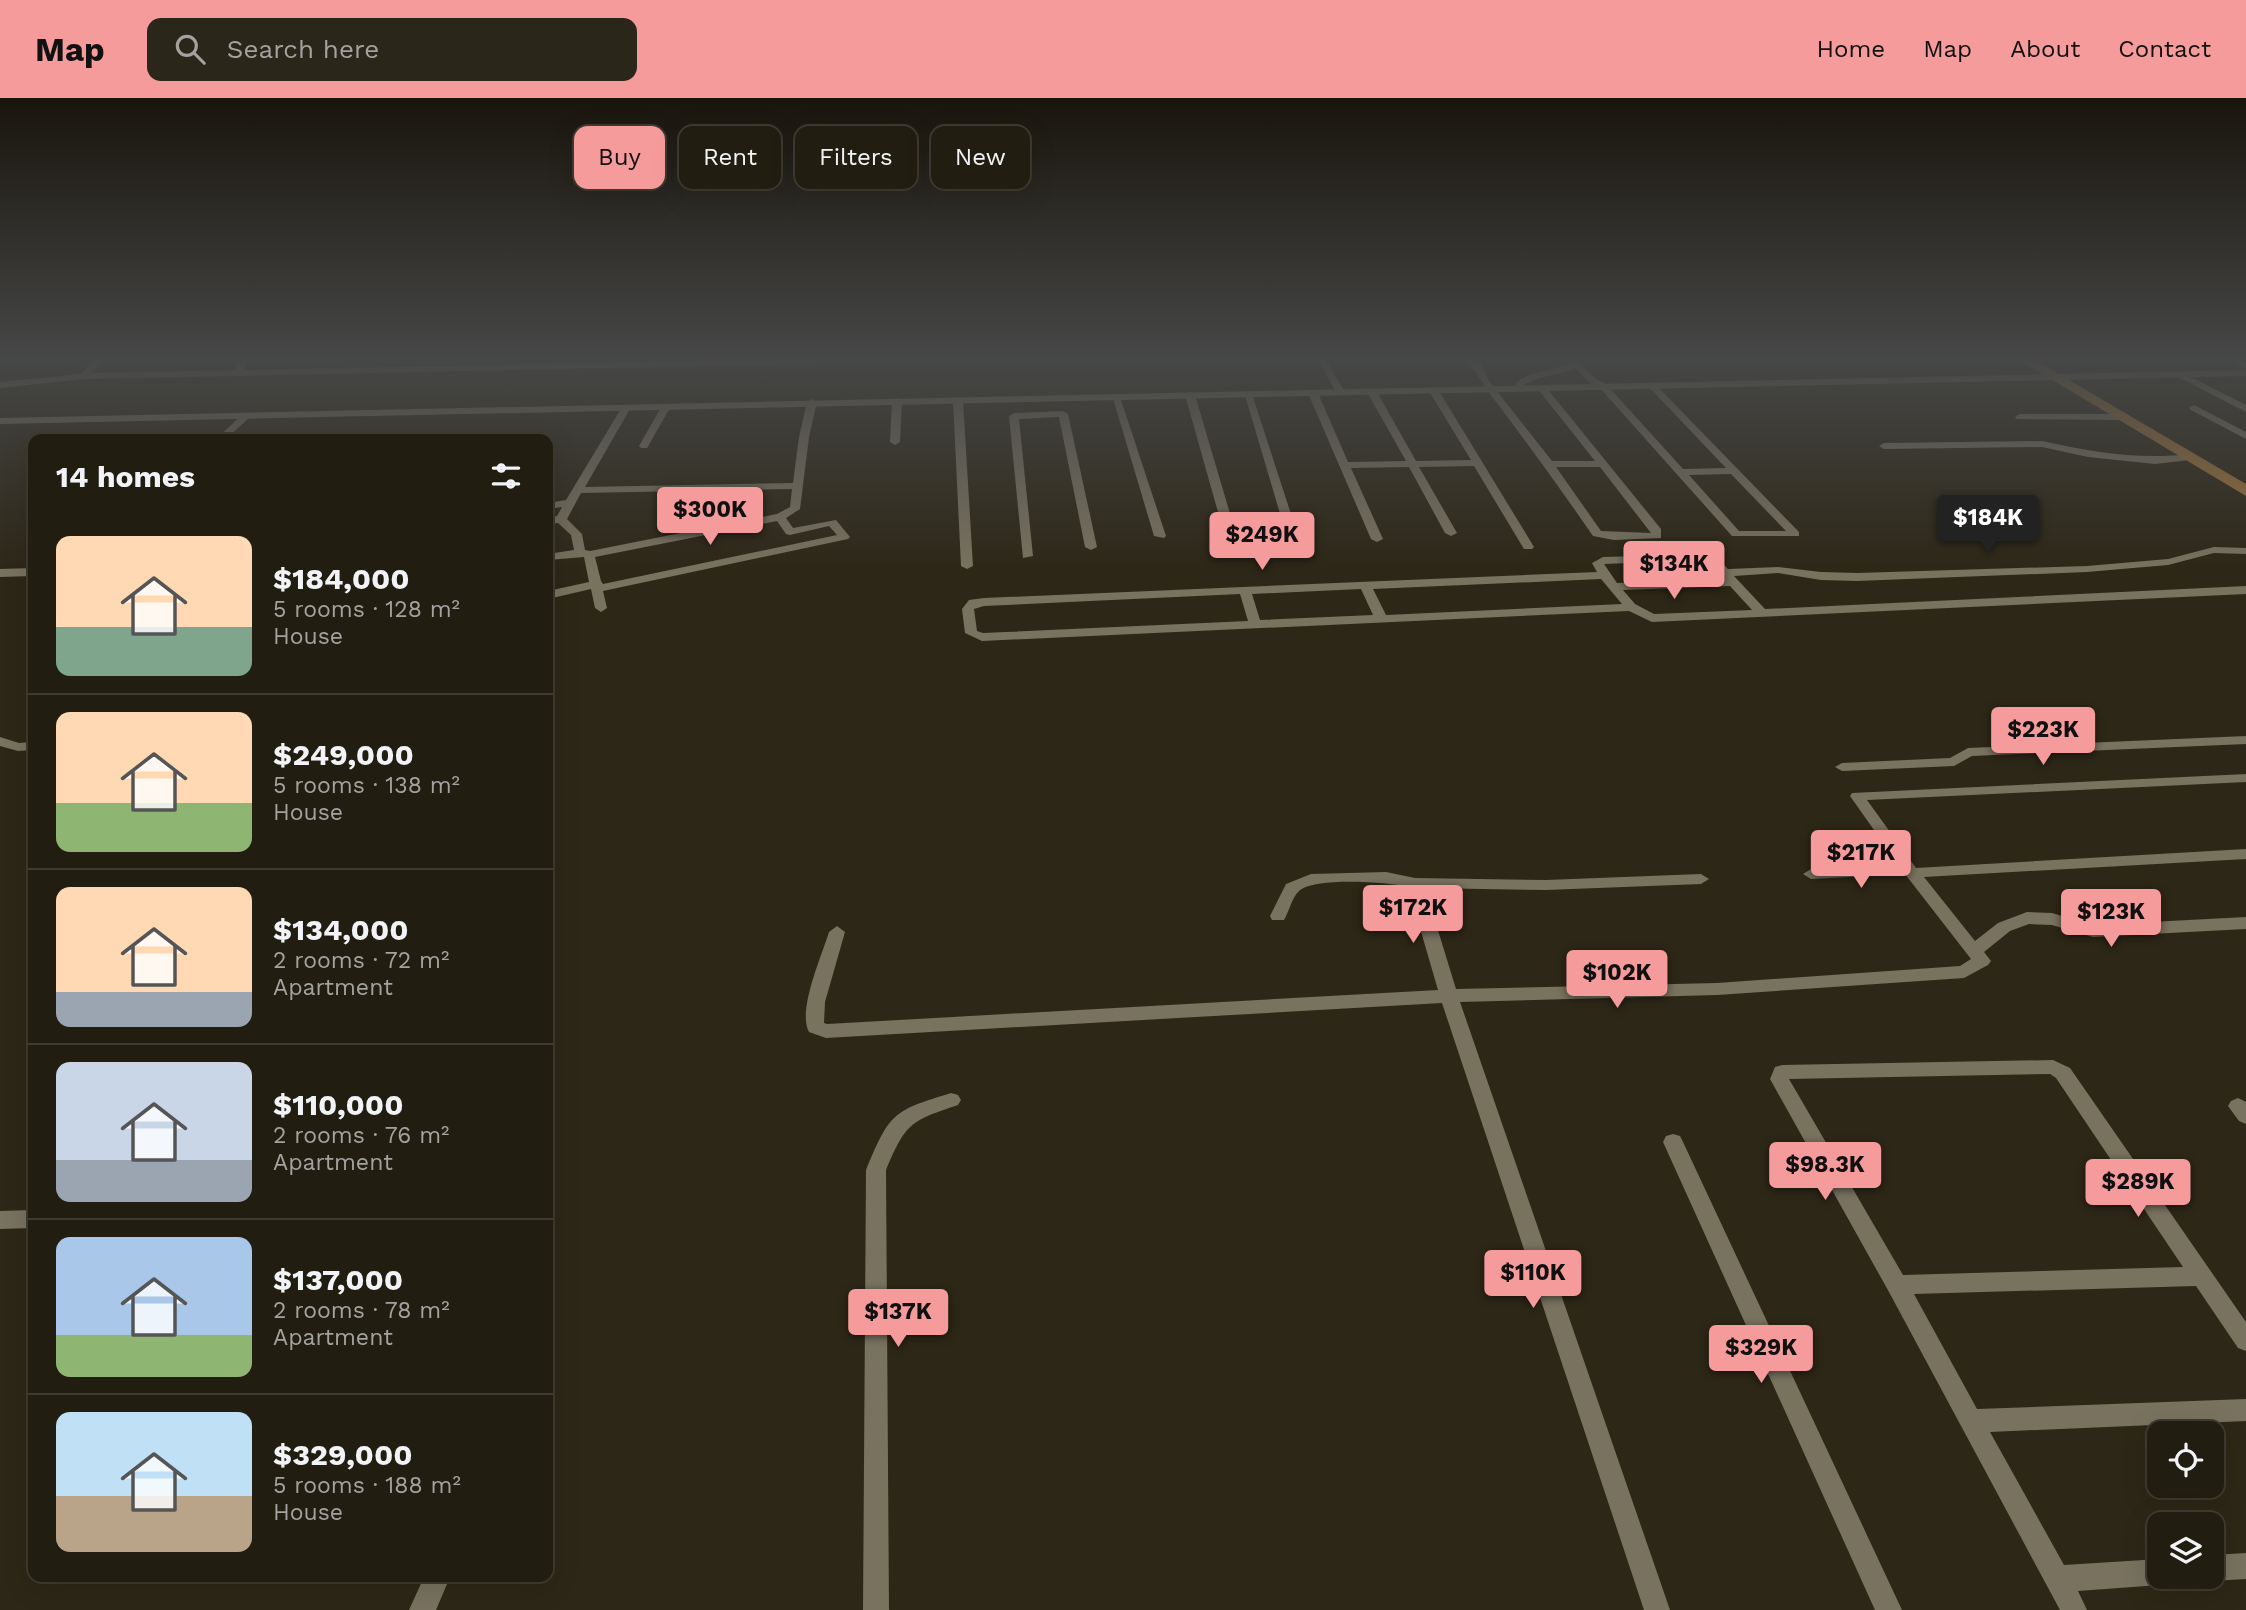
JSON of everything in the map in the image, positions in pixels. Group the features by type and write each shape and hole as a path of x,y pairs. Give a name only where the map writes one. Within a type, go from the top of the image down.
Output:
{"main road":[{"path":"2146,431 2246,491"}],"street":[{"path":"553,520 561,519 572,503 613,431"},
{"path":"644,446 652,431"},
{"path":"553,557 584,554 780,517 795,509 807,431"},
{"path":"895,442 896,431"},
{"path":"960,431 967,566"},
{"path":"1015,431 1027,556"},
{"path":"1066,431 1091,547"},
{"path":"1126,431 1160,536"},
{"path":"1200,431 1233,544"},
{"path":"1259,431 1298,554"},
{"path":"1329,431 1377,539"},
{"path":"1393,431 1451,533"},
{"path":"1458,431 1528,547"},
{"path":"1523,431 1597,534 1614,537 1657,536 1657,531 1577,431"},
{"path":"1642,431 1736,534 1795,534 1695,431"},
{"path":"1884,446 2042,444 2088,454 2155,461 2190,457"},
{"path":"1343,465 1478,463"},
{"path":"1549,464 1604,464"},
{"path":"1679,472 1734,471"},
{"path":"580,490 798,486"},
{"path":"553,505 572,503"},
{"path":"553,594 844,537 832,522 790,531 780,517"},
{"path":"561,519 576,534 598,586 601,608"},
{"path":"1614,587 1729,578 1778,570 1821,576 1857,576 2087,569 2168,562 2214,550 2246,551"},
{"path":"1763,614 1714,561 1700,556 1603,560 1598,563 1604,575 1631,607 1652,618 1763,614 2246,590"},
{"path":"0,573 28,572"},
{"path":"1604,575 1244,589 984,602 969,606 971,633 982,637 1631,607"},
{"path":"1365,585 1381,618"},
{"path":"1244,589 1255,624"},
{"path":"1842,767 1954,762 1968,752 2246,740"},
{"path":"0,741 18,747 28,746"},
{"path":"837,932 816,1003 815,1027 826,1031 1449,996 1717,989 1964,972 1982,961 1910,871 1857,796 2246,778"},
{"path":"1811,873 1910,871 2246,854"},
{"path":"1278,916 1292,888 1311,879 1387,877 1415,883 1546,885 1700,879"},
{"path":"1415,883 1449,996 1657,1610"},
{"path":"1975,951 2004,927 2027,918 2052,919 2093,931 2246,923"},
{"path":"2074,1610 1898,1285 1779,1079 1782,1072 2053,1067 2063,1073 2246,1341"},
{"path":"876,1610 876,1170 894,1127 908,1113 951,1100"},
{"path":"1672,1142 1889,1610"},
{"path":"0,1220 28,1219"},
{"path":"1898,1285 2203,1276"},
{"path":"1972,1421 2246,1410"},
{"path":"2224,1567 2246,1566"},
{"path":"2057,1579 2147,1573"},
{"path":"422,1610 435,1582"}]}
